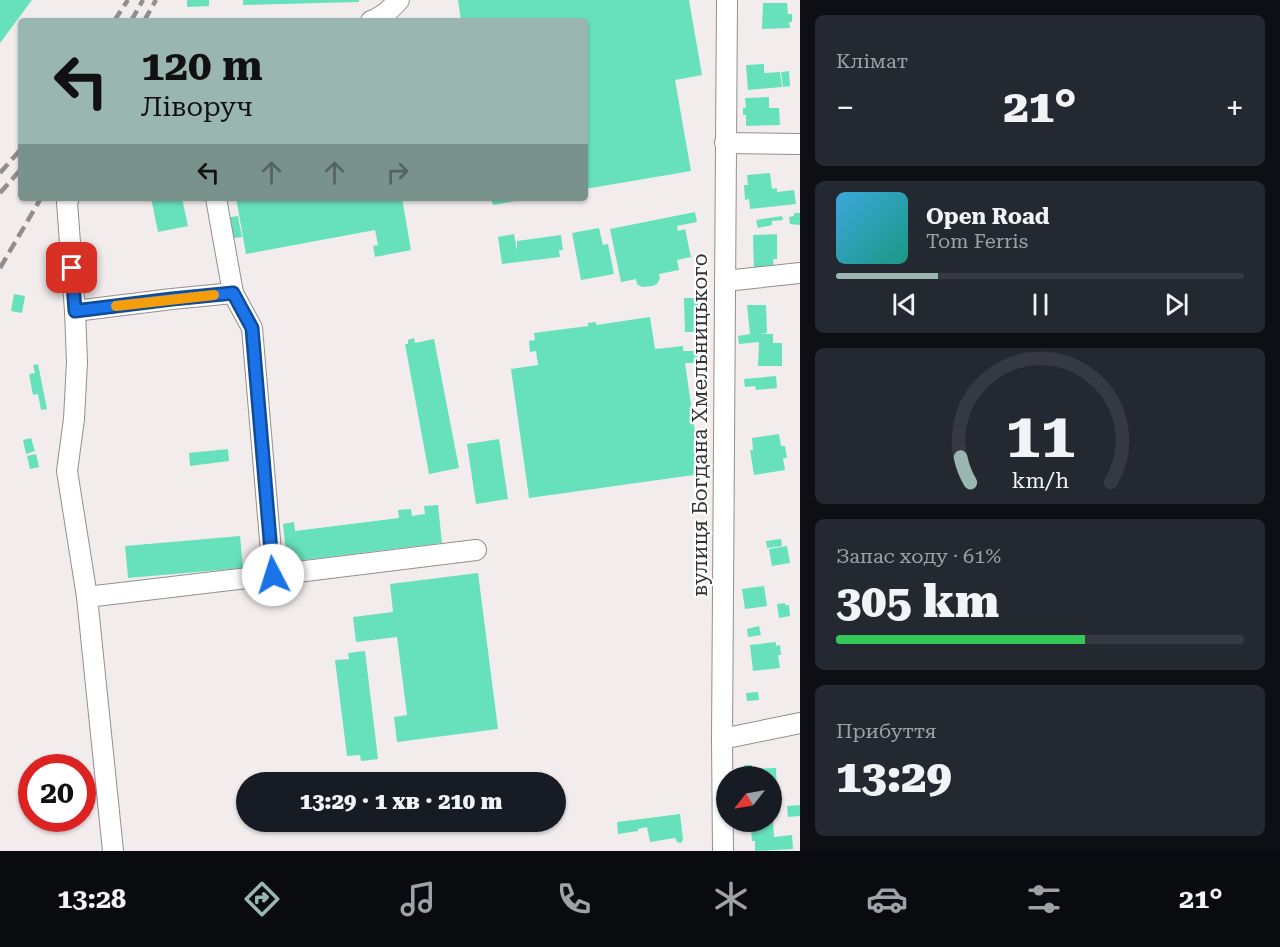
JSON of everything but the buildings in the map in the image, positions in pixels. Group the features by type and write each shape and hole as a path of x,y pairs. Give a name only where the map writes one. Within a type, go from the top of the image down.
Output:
{"street":[{"path":"378,18 399,0"},
{"name":"вулиця Богдана Хмельницького","path":"723,851 727,0"},
{"path":"725,142 800,144"},
{"path":"68,201 77,362 74,419 66,471 87,597 113,851"},
{"path":"217,201 233,293 252,328 273,575"},
{"path":"725,281 800,273"},
{"path":"75,311 233,293"},
{"path":"87,597 476,550"},
{"path":"722,739 800,723"}],"railway":[{"path":"116,18 128,0"},
{"path":"133,18 143,0"},
{"path":"146,18 156,0"},
{"path":"0,173 18,152"},
{"path":"0,193 18,172"},
{"path":"0,268 39,201"}],"slow traffic":[{"path":"116,306 214,295"}],"route":[{"path":"72,268 75,311 233,293 252,328 273,575"}]}
